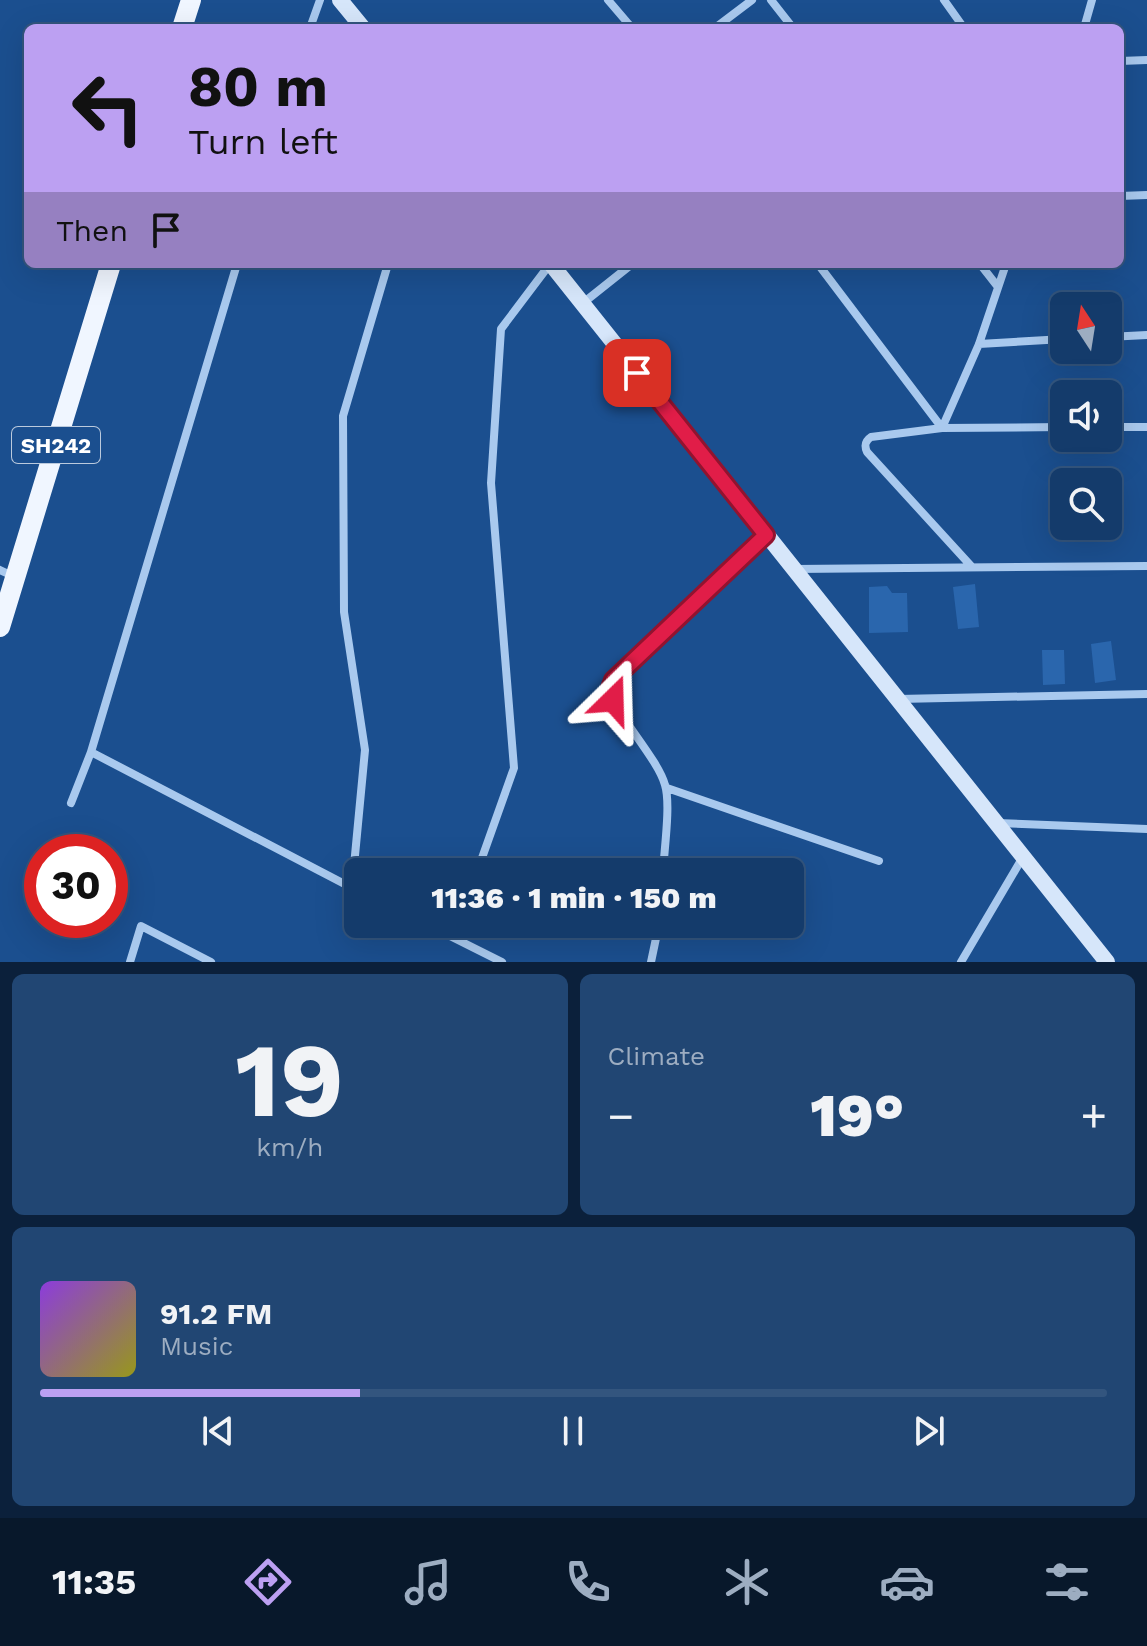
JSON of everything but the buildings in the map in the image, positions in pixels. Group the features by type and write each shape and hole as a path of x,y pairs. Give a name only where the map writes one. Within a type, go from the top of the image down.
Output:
{"main road":[{"path":"183,24 191,0"},
{"path":"340,0 360,24"},
{"name":"SH242","path":"0,627 8,574 110,268"},
{"path":"553,268 1107,962"}],"street":[{"path":"311,24 320,0"},
{"path":"608,0 629,24"},
{"path":"720,24 752,0"},
{"path":"771,0 790,24"},
{"path":"944,0 961,24"},
{"path":"1085,24 1092,0"},
{"path":"1124,61 1147,60"},
{"path":"1124,196 1147,195"},
{"path":"71,803 91,752 236,268"},
{"path":"357,858 365,750 344,612 343,416 387,268"},
{"path":"482,858 514,768 491,483 501,329 547,268"},
{"path":"582,304 627,268"},
{"path":"821,268 942,428"},
{"path":"983,268 998,287"},
{"path":"942,428 979,344 1005,268"},
{"path":"1122,336 1147,335"},
{"path":"979,344 1050,340"},
{"path":"972,567 867,452 866,441 871,437 942,428 1050,427"},
{"path":"1122,427 1147,427"},
{"path":"664,858 667,788 652,757 613,700 610,688 613,680 766,535"},
{"path":"793,569 1147,566"},
{"path":"897,699 1147,694"},
{"path":"91,752 344,883"},
{"path":"667,788 879,861"},
{"path":"996,823 1147,829"},
{"path":"961,962 1023,857"},
{"path":"130,962 141,926 211,962"},
{"path":"454,938 502,962"},
{"path":"651,962 656,938"}],"route":[{"path":"613,700 610,688 613,680 766,535 637,373"}]}
